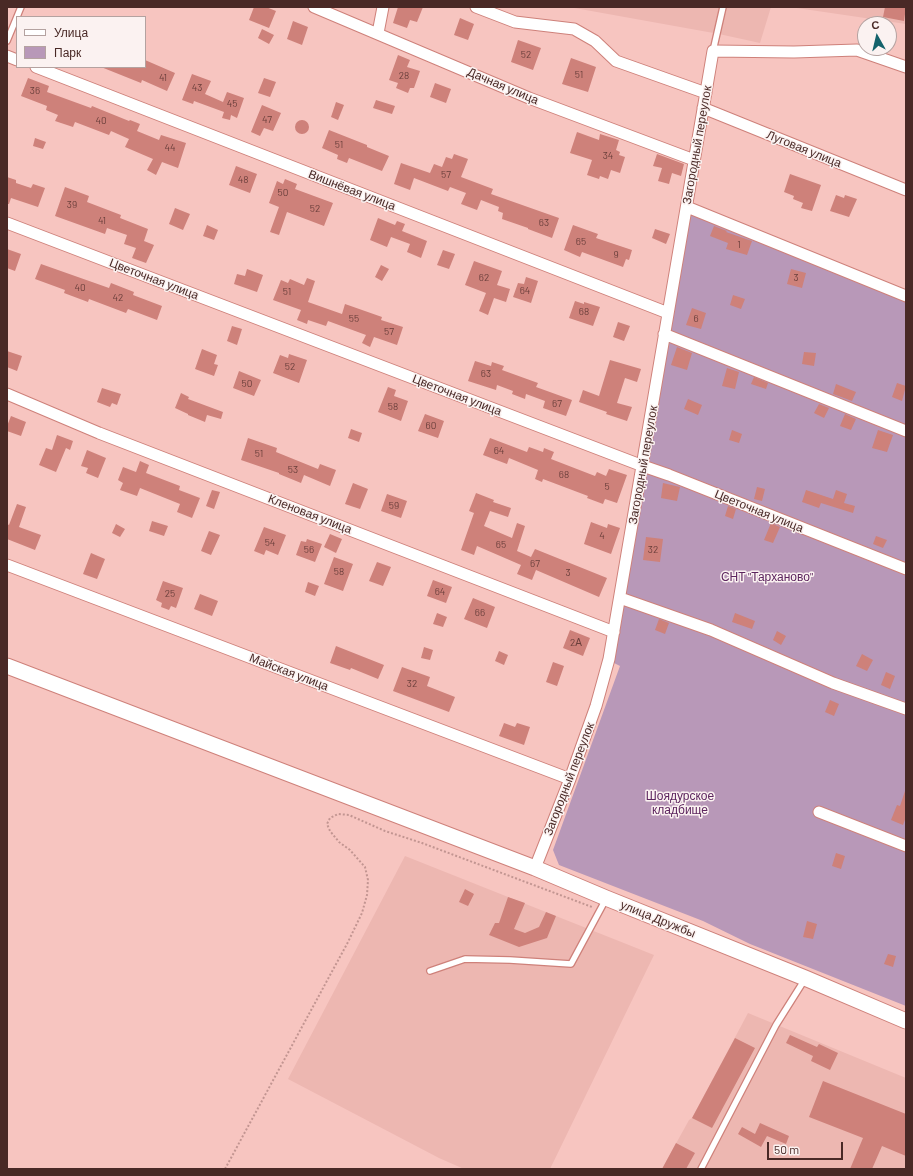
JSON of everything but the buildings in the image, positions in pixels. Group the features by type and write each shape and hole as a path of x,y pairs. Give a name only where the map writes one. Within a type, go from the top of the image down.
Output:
{"main road":[{"name":"улица Дружбы","path":"7,666 535,868 603,904 805,978 906,1021"}],"street":[{"name":"Дачная улица","path":"314,7 529,98 694,160"},
{"path":"378,33 383,7"},
{"path":"476,7 515,22 574,29 595,40 616,61 706,93"},
{"path":"713,51 794,52 857,50 906,68"},
{"name":"Загородный переулок","path":"535,868 570,779 596,706 609,659 713,51"},
{"name":"Вишнёвая улица","path":"39,68 668,313"},
{"name":"Луговая улица","path":"703,108 906,190"},
{"path":"687,207 906,296"},
{"name":"Цветочная улица","path":"7,223 643,466 669,474 906,569"},
{"path":"664,334 906,431"},
{"name":"Кленовая улица","path":"7,394 99,433 614,632"},
{"name":"Майская улица","path":"7,565 570,779"},
{"path":"620,598 711,630 833,683 906,709"},
{"path":"819,812 906,846"}],"lane":[{"path":"713,51 723,7"},
{"path":"7,41 16,19"},
{"path":"430,971 465,959 571,964 603,904"},
{"path":"701,1169 776,1025 805,978"}],"path":[{"path":"225,1169 362,913 367,895 368,880 365,867 350,850 339,842 330,831 327,824 330,818 338,814 349,815 386,831 603,904"}],"shaded area":[{"path":"569,7 771,7 760,43 719,34"},
{"path":"790,7 906,7 906,24 897,23 897,16 857,17"},
{"path":"405,856 654,955 550,1169 464,1169 439,1158 288,1079"},
{"path":"748,1013 906,1078 906,1169 662,1169 689,1120 692,1118"}],"green space":[{"name":"СНТ \"Тарханово\"","path":"687,213 906,301 906,1006 750,944 703,921 559,865 553,850 620,666 612,662"}],"park label":[{"name":"Шоядурское кладбище","path":"680,803"}]}
